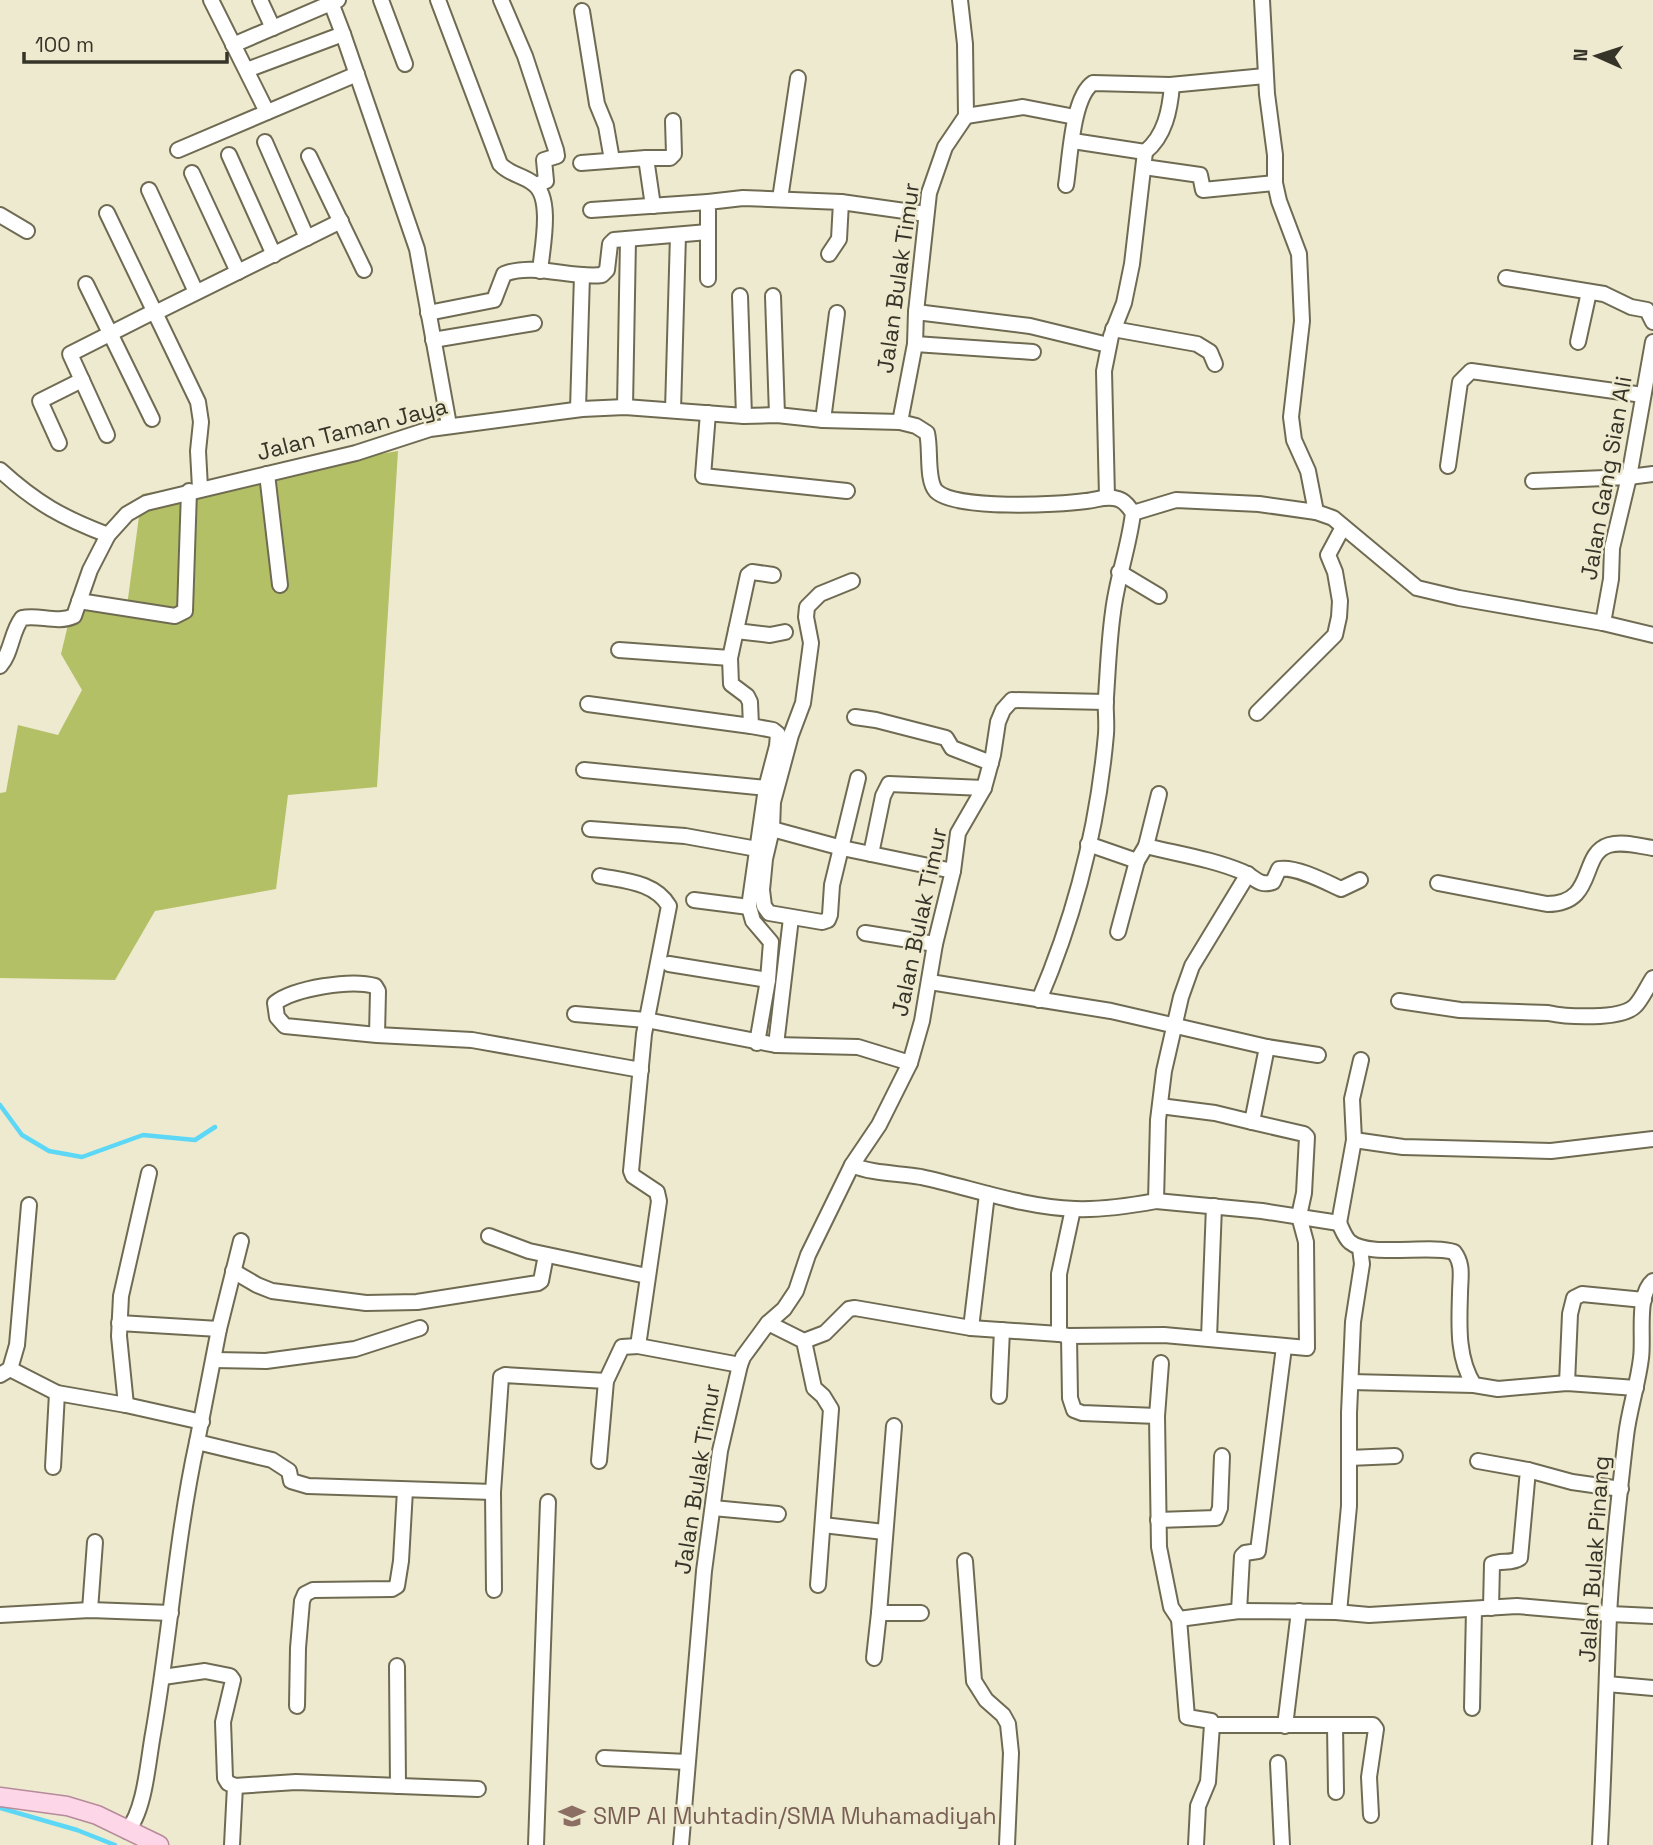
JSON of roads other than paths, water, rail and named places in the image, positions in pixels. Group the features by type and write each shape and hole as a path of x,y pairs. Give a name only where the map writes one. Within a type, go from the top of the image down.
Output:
{"main road":[{"path":"0,1797 67,1806 97,1815 159,1845"}],"street":[{"path":"211,0 267,112"},
{"path":"260,0 273,28"},
{"path":"381,0 405,64"},
{"path":"438,0 500,164 505,170 536,185 546,203 540,271"},
{"path":"501,0 525,56 556,150 556,156 544,160 546,181 536,185"},
{"path":"960,0 965,44 966,116 1023,107 1075,117"},
{"path":"1257,713 1335,635 1340,601 1335,572 1328,555 1328,518 1294,440 1291,417 1303,321 1299,254 1275,183 1276,155 1265,76 1262,0"},
{"path":"233,45 333,1 416,248 449,425"},
{"path":"582,11 597,104 606,126 612,160"},
{"path":"252,68 343,34"},
{"path":"178,150 357,74"},
{"path":"1066,185 1077,107 1085,88 1093,83 1172,85 1265,76"},
{"path":"780,199 798,78"},
{"path":"1107,497 1104,371 1108,345 1124,303 1132,264 1144,160 1162,133 1172,85"},
{"name":"Jalan Bulak Timur","path":"900,422 915,344 929,193 945,147 966,116"},
{"path":"581,163 670,158 674,154 673,121"},
{"path":"1073,141 1200,175 1203,190 1275,183"},
{"path":"265,142 307,238"},
{"path":"229,155 274,255"},
{"path":"309,156 364,270"},
{"path":"646,158 653,206"},
{"path":"192,173 238,272"},
{"path":"149,190 196,292"},
{"path":"591,210 743,198 841,202 926,214"},
{"path":"708,202 708,279"},
{"path":"829,254 839,239 841,202"},
{"path":"0,666 9,654 22,618 65,620 74,616 79,601 175,616 185,611 201,422 198,402 107,213"},
{"path":"0,215 27,231"},
{"path":"107,435 70,354 341,221"},
{"path":"428,313 494,300 504,274 511,272 602,275 607,270 610,244 614,240 708,232"},
{"path":"673,410 678,235"},
{"path":"625,408 628,239"},
{"path":"578,409 582,275"},
{"path":"1506,278 1604,294 1631,307 1647,310 1653,322"},
{"path":"86,284 152,419"},
{"path":"1578,342 1589,292"},
{"path":"740,296 744,416"},
{"path":"773,296 777,415"},
{"path":"916,312 1030,326 1108,345"},
{"path":"822,420 837,313"},
{"path":"433,340 534,323"},
{"path":"1114,329 1197,344 1210,352 1215,364"},
{"name":"Jalan Gang Sian Ali","path":"1603,623 1611,579 1612,548 1629,477 1653,342"},
{"path":"915,344 1033,352"},
{"path":"1448,466 1460,382 1471,371 1643,395"},
{"path":"59,443 40,401 82,380"},
{"name":"Jalan Taman Jaya","path":"79,601 90,570 108,535 127,514 146,503 195,489 356,453 449,425 578,409 625,408 900,422"},
{"path":"708,413 703,475 847,491"},
{"path":"900,422 916,426 927,433 931,484 937,492 946,496 978,504 1085,502 1107,497 1124,502 1133,513 1112,612 1106,702 1108,711 1102,767 1088,844 1077,898 1058,957 1040,1000"},
{"path":"0,470 36,500 68,520 108,535"},
{"path":"267,474 280,584"},
{"path":"1533,481 1653,474"},
{"path":"1133,513 1176,500 1259,504 1328,518 1417,588 1653,635"},
{"path":"751,726 750,702 747,696 731,684 730,657 748,575 752,572 774,575"},
{"path":"1119,572 1159,596"},
{"path":"852,581 820,594 807,607 811,643 803,703 791,735 773,802 772,829 765,859 762,890 764,906 769,913 822,922 828,920 832,885 858,778"},
{"path":"736,631 770,635 785,632"},
{"path":"619,650 730,657"},
{"name":"Jalan Bulak Timur","path":"681,1845 704,1571 720,1451 743,1357 768,1323 784,1309 796,1292 808,1255 852,1165 879,1125 910,1063 922,1021 953,871 958,833 984,788 1003,710 1012,700 1106,702"},
{"path":"588,704 751,726 773,730 778,734 778,746 766,788 749,907 753,921 770,940 768,980 757,1043"},
{"path":"855,717 946,738 952,748 991,763"},
{"path":"584,770 766,788"},
{"path":"871,854 883,796 889,784 984,788"},
{"path":"1118,932 1137,861 1146,846 1159,794"},
{"path":"590,829 685,836 757,849"},
{"path":"772,829 842,848 953,871"},
{"path":"1438,883 1546,904 1561,904 1574,897 1585,881 1596,853 1606,846 1619,843 1653,848"},
{"path":"1088,844 1137,861"},
{"path":"1146,846 1224,864 1248,874 1259,883 1273,882 1279,869 1285,868 1342,889 1360,880"},
{"path":"1156,1201 1160,1105 1174,1026 1192,966 1248,874"},
{"path":"600,876 652,889 666,900 669,906 646,1020 632,1174 657,1192 659,1201 646,1276 638,1346"},
{"path":"694,900 749,907"},
{"path":"776,1045 791,918"},
{"path":"865,933 936,944"},
{"path":"669,964 768,980"},
{"path":"1399,1001 1460,1010 1548,1013 1560,1016 1602,1015 1634,1008 1653,978"},
{"path":"930,982 1111,1012 1267,1047 1318,1055"},
{"path":"377,1035 378,991 375,986 361,984 323,987 298,992 275,1003 277,1017 285,1026 377,1035 472,1040 641,1070"},
{"path":"575,1014 646,1020 757,1043 858,1047 910,1063"},
{"path":"1252,1122 1267,1047"},
{"path":"1361,1060 1352,1098 1354,1140 1339,1223 1348,1241 1360,1248 1428,1251 1446,1249 1454,1252 1462,1267 1459,1331 1462,1357 1466,1373 1474,1385"},
{"path":"768,1323 804,1341 825,1333 849,1309 855,1308 971,1328 1064,1335 1164,1335 1307,1348 1306,1242 1299,1216 1305,1183 1307,1138 1304,1134 1215,1113 1160,1105"},
{"path":"1354,1140 1403,1147 1551,1151 1653,1139"},
{"path":"852,1165 865,1170 919,1177 1018,1201 1073,1209 1119,1208 1156,1201 1299,1216 1339,1223"},
{"path":"126,1405 121,1370 121,1296 149,1172"},
{"path":"971,1328 986,1194"},
{"path":"29,1205 17,1345 5,1372 57,1393 202,1422"},
{"path":"1209,1338 1214,1206"},
{"path":"1073,1209 1059,1274 1070,1398 1074,1410 1082,1413 1157,1416"},
{"path":"489,1236 546,1255 646,1276"},
{"path":"127,1831 133,1824 140,1804 163,1676 189,1478 240,1241"},
{"path":"1339,1612 1349,1506 1354,1305 1362,1264 1360,1248"},
{"path":"233,1271 272,1291 366,1303 417,1302 538,1283 541,1281 546,1255"},
{"name":"Jalan Bulak Pinang","path":"1600,1845 1609,1614 1626,1432 1642,1355 1644,1300 1648,1286 1653,1281"},
{"path":"1567,1383 1570,1314 1574,1298 1582,1294 1644,1300"},
{"path":"119,1323 219,1329"},
{"path":"214,1360 266,1361 343,1350 420,1328"},
{"path":"999,1396 1002,1330"},
{"path":"804,1341 814,1388 831,1409 818,1585"},
{"path":"599,1461 606,1381 622,1347 638,1346 740,1366"},
{"path":"1239,1611 1242,1556 1258,1551 1284,1347"},
{"path":"1161,1363 1157,1416 1159,1547 1171,1607 1180,1619 1187,1717 1211,1721 1212,1725 1208,1782 1198,1805 1196,1845"},
{"path":"494,1590 493,1492 501,1377 505,1375 606,1381"},
{"path":"1351,1382 1474,1385 1498,1389 1567,1383 1636,1388"},
{"path":"53,1467 57,1393"},
{"path":"874,1658 894,1426"},
{"path":"197,1442 272,1460 289,1471 291,1481 307,1486 493,1492"},
{"path":"1158,1520 1216,1518 1220,1508 1222,1456"},
{"path":"1349,1458 1395,1456"},
{"path":"1478,1461 1572,1482 1621,1489"},
{"path":"1491,1608 1492,1564 1499,1561 1517,1561 1520,1558 1528,1471"},
{"path":"297,1706 298,1648 305,1594 313,1590 393,1589 397,1586 405,1490"},
{"path":"536,1845 548,1502"},
{"path":"713,1508 778,1514"},
{"path":"823,1525 884,1532"},
{"path":"90,1610 95,1542"},
{"path":"965,1561 974,1681 986,1700 1008,1724 1011,1753 1007,1845"},
{"path":"1180,1619 1239,1611 1369,1615 1517,1606 1653,1616"},
{"path":"1472,1708 1474,1609"},
{"path":"0,1615 90,1610 171,1613"},
{"path":"1285,1726 1299,1611"},
{"path":"879,1613 922,1613"},
{"path":"397,1666 398,1786"},
{"path":"163,1676 205,1671 230,1676 233,1680 223,1730 225,1778 235,1786 296,1782 478,1789"},
{"path":"1608,1684 1653,1688"},
{"path":"1212,1725 1376,1726 1369,1777 1371,1815"},
{"path":"1335,1726 1336,1792"},
{"path":"604,1758 687,1762"},
{"path":"1278,1763 1282,1845"},
{"path":"232,1845 235,1786"}],"waterway":[{"path":"0,1105 22,1135 49,1151 82,1157 143,1135 195,1140 215,1127"},
{"path":"0,1808 77,1830 115,1845"}],"place":[{"name":"SMP Al Muhtadin/SMA Muhamadiyah","path":"572,1816"}]}
